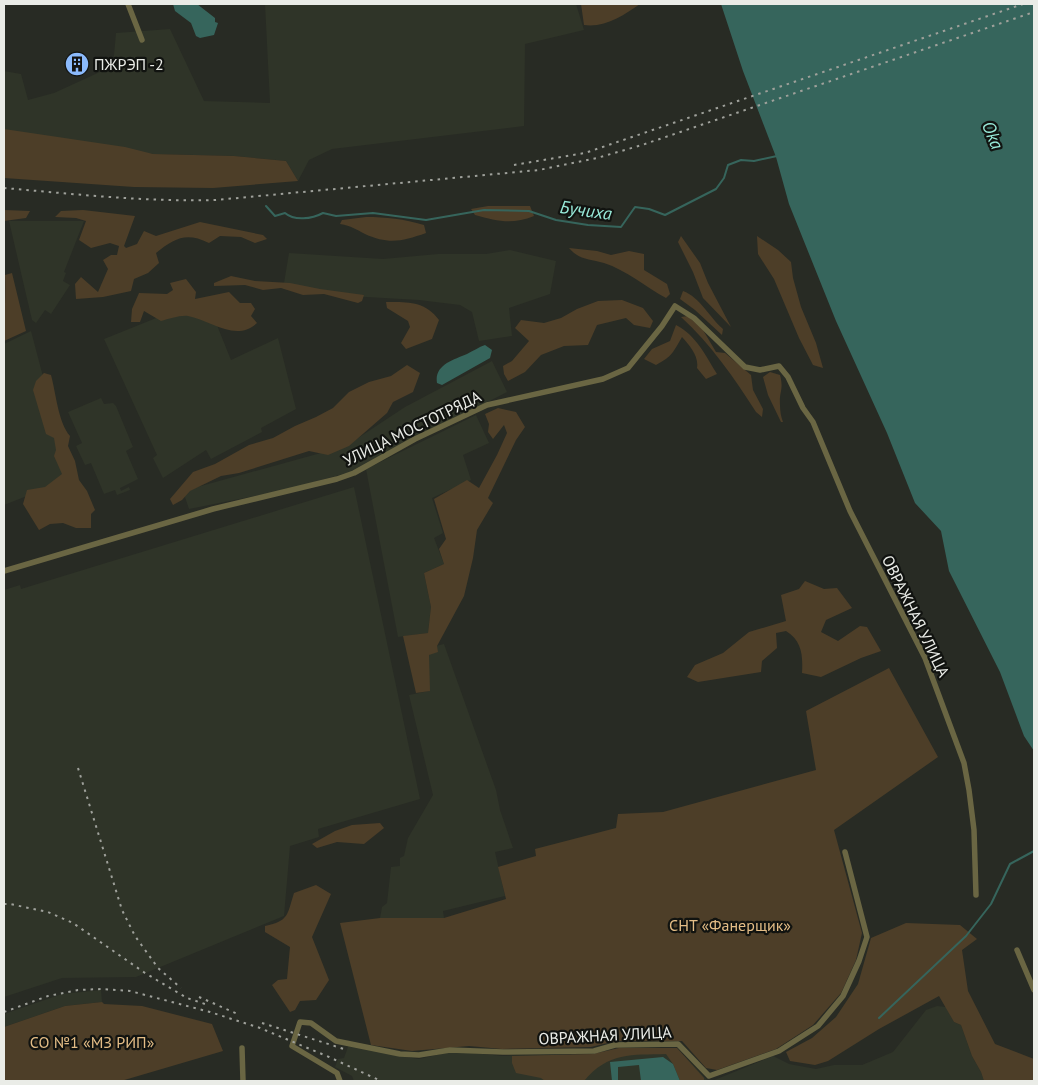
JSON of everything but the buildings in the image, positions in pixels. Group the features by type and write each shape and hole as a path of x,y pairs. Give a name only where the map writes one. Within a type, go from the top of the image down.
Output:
{"street":[{"path":"128,4 142,40"},
{"name":"УЛИЦА МОСТОТРЯДА","path":"4,571 214,509 319,485 354,473 415,439 487,405 604,378 628,368 662,326 675,306 694,318 745,368 760,370 779,366"},
{"name":"ОВРАЖНАЯ УЛИЦА","path":"779,366 788,377 803,408 813,422 850,511 924,658 961,755 969,790 974,830 976,895"},
{"name":"ОВРАЖНАЯ УЛИЦА","path":"340,1081 336,1073 292,1046 300,1022 311,1023 336,1040 400,1054 419,1055 450,1050 503,1052 594,1051 615,1045 678,1044 709,1076 779,1051 818,1026 843,996 867,937 854,893 845,852"},
{"path":"1017,950 1034,990"},
{"path":"242,1048 244,1081"}],"shaded area":[{"path":"265,4 576,4 584,30 525,44 524,126 332,149 309,160 298,181 286,161 234,156 153,154 4,130 4,71 21,74 28,100 54,93 113,66 116,33 170,29 204,101 270,103"},
{"path":"9,221 84,221 64,272 66,273 63,281 70,285 51,314 45,310 36,323 32,320"},
{"path":"510,250 556,261 550,294 509,308 512,336 479,341 472,312 460,305 283,289 289,253 383,259 438,254 486,254"},
{"path":"206,298 231,360 278,338 296,409 261,428 262,432 211,459 206,450 163,478 153,458 157,455 104,339"},
{"path":"31,331 70,479 4,505 4,344"},
{"path":"492,361 507,392 354,471 285,490 189,509 183,491 346,446 405,407"},
{"path":"101,398 104,404 113,403 116,406 133,447 126,451 138,479 120,488 121,491 129,487 130,490 117,495 115,490 104,494 91,463 85,465 76,446 82,443 68,412"},
{"path":"476,415 489,443 463,455 471,480 432,498 443,533 434,538 444,564 424,573 431,607 428,633 398,637 366,469"},
{"path":"354,487 420,799 318,829 319,837 290,846 284,916 136,977 62,978 4,997 4,590 20,585 21,589"},
{"path":"444,644 496,790 500,810 513,848 495,852 505,896 443,911 444,918 380,918 382,907 387,903 391,867 400,866 400,858 404,856 408,838 433,795 409,695 429,691 429,655 436,646"},
{"path":"101,990 102,1002 65,1006 4,1027 4,1014 62,994"},
{"path":"937,1006 946,1007 954,1022 961,1025 972,1056 984,1081 712,1081 773,1056 789,1064 816,1069 834,1065 862,1065 893,1052 926,1010"},
{"path":"349,1044 419,1059 454,1051 502,1056 593,1054 619,1048 677,1048 708,1081 354,1081 352,1076 335,1067 338,1059 344,1058"}],"green space":[{"path":"581,4 640,4 607,23 584,25"},
{"path":"4,129 125,147 153,154 234,156 286,161 298,181 213,188 134,187 4,178"},
{"path":"488,206 530,206 534,216 526,219 504,221 475,215 471,209"},
{"path":"4,210 30,211 26,218 4,221"},
{"path":"83,210 135,216 124,246 126,248 137,244 144,231 156,236 200,222 263,235 267,239 255,243 241,237 220,236 209,243 194,238 181,238 156,253 159,263 148,273 134,279 131,291 103,297 76,299 75,284 81,277 98,292 108,269 103,260 111,255 117,255 119,246 110,243 91,248 79,240 86,221 76,218 55,217 61,211"},
{"path":"381,217 417,223 424,225 426,233 403,240 389,241 381,240 340,224 342,220"},
{"path":"681,236 700,263 708,283 731,327 703,298 678,242"},
{"path":"757,236 778,250 791,262 793,278 801,307 816,343 823,368 813,365 799,338 774,279 758,254"},
{"path":"569,248 597,251 611,255 629,251 644,254 644,270 667,284 670,294 666,298 628,274 604,263 581,257"},
{"path":"12,273 26,331 4,341 5,275"},
{"path":"231,276 255,281 290,283 364,295 362,301 358,303 324,294 303,295 281,288 263,290 245,285 214,286 214,283"},
{"path":"186,279 196,292 195,299 229,292 240,303 251,303 255,309 251,316 257,323 249,329 232,331 188,316 161,321 144,311 140,322 131,322 132,309 139,293 167,294 173,290 170,283"},
{"path":"683,291 695,298 723,329 722,335 680,299"},
{"path":"622,300 643,308 653,321 650,328 634,325 626,318 597,325 588,345 564,346 541,355 525,372 508,381 504,374 503,366 512,361 529,341 515,328 521,320 544,323 561,318 598,301"},
{"path":"386,302 416,304 428,309 439,320 432,339 406,349 401,343 410,327 408,321 387,308"},
{"path":"688,316 703,330 716,352 725,353 751,375 753,390 763,409 762,417 756,412 731,374 712,350 681,317"},
{"path":"676,325 695,340 717,374 706,379 697,368 697,359 693,351 682,337 672,353 662,362 656,365 644,359 652,349 670,341"},
{"path":"407,365 420,373 413,392 393,402 387,413 349,446 328,455 309,451 239,473 221,476 190,491 182,500 173,505 170,499 193,472 215,464 249,445 273,438 316,417 333,408 349,392 369,382 391,376"},
{"path":"770,372 780,375 782,384 780,409 783,422 781,422 768,395 763,377"},
{"path":"44,373 51,375 60,415 70,436 68,446 75,461 79,480 87,491 95,510 91,514 91,528 76,528 63,523 50,524 39,530 23,504 27,490 45,487 62,474 54,456 56,450 54,438 46,434 33,390 36,381"},
{"path":"498,408 516,412 525,427 516,440 488,498 493,503 477,530 464,596 437,646 438,652 429,655 430,691 416,693 403,636 428,633 431,607 424,573 444,564 439,549 446,539 434,499 467,480 479,488 507,433 504,425 493,439 488,432 489,424 485,414"},
{"path":"805,581 824,589 837,588 852,608 826,620 821,632 838,641 860,626 867,627 881,651 861,658 821,677 802,673 800,649 795,639 786,631 776,633 777,648 762,661 761,672 698,682 687,677 695,665 723,653 749,632 786,621 781,595 799,589"},
{"name":"СНТ «Фанерщик»","path":"889,668 938,757 834,830 862,933 856,960 841,993 813,1025 776,1049 717,1070 706,1068 682,1041 616,1041 591,1047 502,1049 469,1046 412,1051 371,1045 340,923 380,918 444,918 506,899 498,867 536,856 535,849 616,828 618,814 663,812 816,770 806,711"},
{"path":"380,823 384,828 364,844 337,842 317,848 312,844 335,831 352,825"},
{"path":"316,885 331,894 312,937 329,980 316,1000 300,1001 295,1010 290,1012 272,985 278,980 287,979 290,947 265,932 265,926 279,922 286,916 294,893"},
{"path":"906,923 960,925 977,939 962,950 968,991 995,1044 1034,1059 1034,1081 984,1081 972,1056 961,1025 954,1022 939,996 879,1029 828,1061 815,1065 790,1061 786,1052 812,1038 836,1017 858,984 871,938"},
{"name":"СО №1 «МЗ РИП»","path":"102,1002 104,1004 142,1006 212,1024 223,1051 121,1081 4,1081 4,1027 65,1006"},
{"path":"619,1048 677,1048 704,1078 704,1081 680,1081 673,1064 666,1054 621,1057 602,1065 584,1081 545,1081 541,1078 516,1073 512,1063 512,1056 593,1054"}],"water":[{"path":"173,4 197,4 215,18 215,22 218,23 214,35 200,38 196,36 191,23 175,11"},
{"name":"Oka","path":"721,4 1034,4 1034,751 1024,736 1000,672 949,571 941,531 915,503 887,433 836,321 789,204 776,157 743,71"},
{"path":"485,345 492,350 490,358 442,385 437,383 438,372 441,367"},
{"path":"663,1057 673,1064 680,1081 641,1081 639,1065 618,1067 618,1081 612,1081 610,1062"}],"waterway":[{"name":"Бучиха","path":"266,206 275,216 285,213 298,218 314,217 323,213 336,216 373,213 426,220 484,210 529,211 556,220 588,225 621,227 635,207 649,209 665,215 716,189 724,178 728,165 741,160 754,161 777,156"},
{"path":"879,1018 966,936 991,904 1010,864 1034,851"}],"railway":[{"path":"514,165 585,153 1023,4"},
{"path":"4,188 136,199 216,200 539,170 597,158 642,145 1034,12"},
{"path":"78,768 122,910 135,936 158,968 181,988"},
{"path":"4,904 48,912 73,923 145,973 187,998 205,1004"},
{"path":"4,1012 48,996 78,990 130,991 210,1012 260,1028 381,1081"},
{"path":"199,997 240,1015"},
{"path":"262,1023 344,1049"}],"place":[{"name":"ПЖРЭП -2","path":"77,64"}]}
